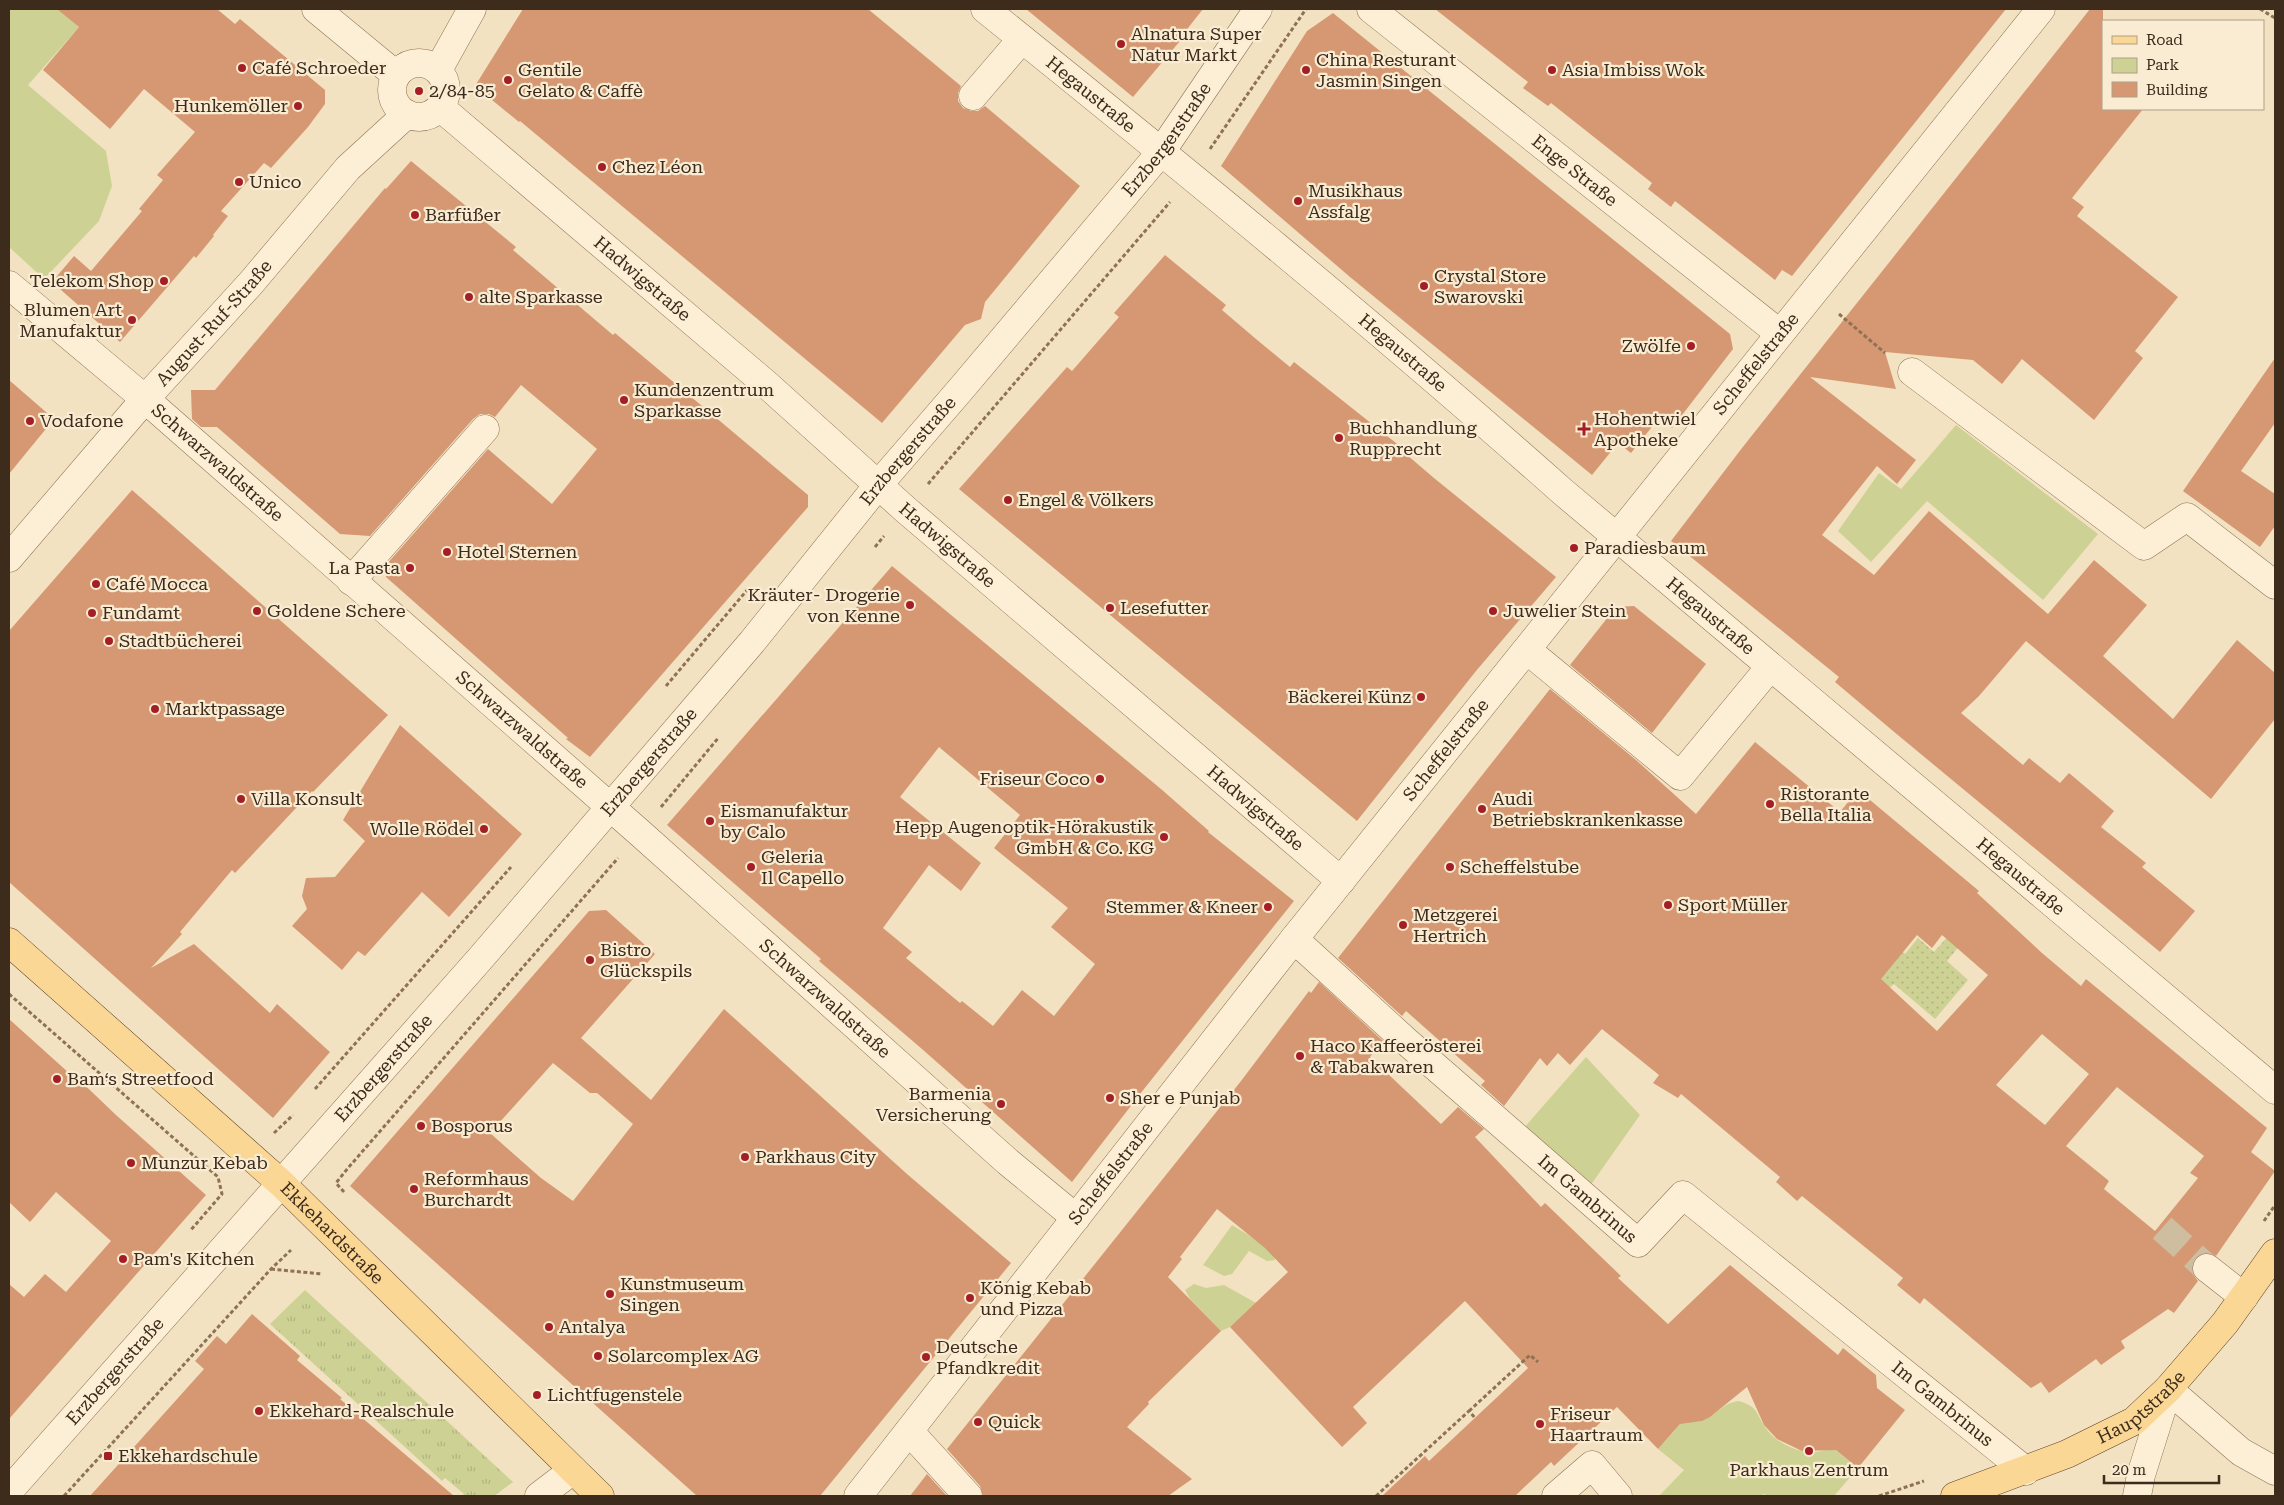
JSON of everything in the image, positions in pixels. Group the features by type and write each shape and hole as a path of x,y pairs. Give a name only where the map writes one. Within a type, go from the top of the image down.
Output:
{"main road":[{"name":"Ekkehardstraße","path":"9,942 282,1184 600,1496"},
{"name":"Hauptstraße","path":"1955,1496 2026,1471 2093,1443 2134,1421 2168,1389 2225,1324 2275,1253"}],"street":[{"path":"438,70 472,9"},
{"name":"Hegaustraße","path":"985,9 1161,152 1461,402 1617,538 2275,1090"},
{"name":"Erzbergerstraße","path":"9,1491 282,1184 611,808 752,642 879,484 962,389 1161,152 1258,9"},
{"name":"Enge Straße","path":"1371,9 1779,333"},
{"name":"Scheffelstraße","path":"858,1496 1294,939 2041,9"},
{"path":"326,16 396,75"},
{"path":"973,96 1022,39"},
{"path":"416,63 431,66 438,70 444,78 447,88 446,99 441,108 433,114 415,118 399,109 394,101 393,83 396,75 402,69 416,63"},
{"name":"Hadwigstraße","path":"441,108 765,382 879,484 1341,882"},
{"name":"August-Ruf-Straße","path":"9,558 145,399 251,283 348,168 406,114"},
{"name":"Schwarzwaldstraße","path":"9,284 145,399 351,582 611,808 1008,1162 1076,1218"},
{"path":"1912,372 2144,546 2187,517 2275,585"},
{"path":"351,582 485,429"},
{"path":"1527,650 1680,776 1770,667"},
{"name":"Im Gambrinus","path":"1294,939 1407,1042 1638,1243 1682,1195 2026,1471"},
{"path":"2207,1268 2244,1297"},
{"path":"2137,1496 2141,1475 2168,1389 2241,1452 2275,1471"},
{"path":"909,1431 968,1496"},
{"path":"1556,1496 1592,1465 1618,1496"},
{"path":"539,1496 573,1470"}],"path":[{"path":"2260,9 2275,18"},
{"path":"1813,292 1898,364 1912,372"},
{"path":"9,994 218,1177 222,1194 208,1210"},
{"path":"265,1134 273,1134 292,1116"},
{"path":"344,1192 336,1184 348,1168"},
{"path":"2259,1228 2275,1205"},
{"path":"2269,1214 2275,1218"},
{"path":"64,1496 271,1269 292,1250"},
{"path":"271,1269 320,1273 327,1280"},
{"path":"1376,1496 1530,1355 1538,1362"},
{"path":"1469,1411 1475,1418"},
{"path":"1879,1496 1933,1478"}],"green space":[{"path":"9,9 82,9 72,21 79,27 28,85 106,151 112,186 99,221 44,279 9,247"},
{"path":"1956,425 2098,534 2043,600 1927,501 1871,562 1838,531 1879,473 1901,489"},
{"path":"1811,848 1875,930 1905,954 1918,938 1934,952 1949,935 1960,945 1947,961 1968,980 1935,1019 1894,984 1884,993"},
{"path":"1586,1057 1640,1115 1583,1196 1516,1137"},
{"path":"1232,1225 1273,1250 1275,1260 1267,1261 1249,1251 1232,1274 1224,1276 1203,1265"},
{"path":"1194,1284 1206,1288 1224,1285 1256,1303 1230,1327 1221,1331 1190,1299 1185,1290"},
{"path":"305,1290 513,1482 494,1496 462,1496 464,1494 445,1478 442,1481 270,1324"},
{"path":"1739,1401 1751,1406 1768,1431 1789,1447 1807,1452 1816,1452 1832,1447 1858,1468 1834,1496 1767,1496 1764,1494 1760,1496 1659,1496 1684,1470 1658,1449 1683,1421 1700,1421 1725,1406"}],"building":[{"path":"57,9 217,9 235,24 240,19 325,90 325,104 308,127 271,168 264,163 221,211 228,216 214,236 196,258 194,256 120,342 52,282 74,256 91,271 142,211 139,209 163,180 157,175 195,132 144,89 110,129 43,70 79,27"},
{"path":"523,9 868,9 961,86 958,93 958,101 963,108 978,111 985,106 1080,186 985,302 981,319 965,325 882,423 520,121 475,86"},
{"path":"1026,9 1203,9 1184,33 1185,35 1133,97"},
{"path":"1435,9 2006,9 1792,276 1782,270 1775,280 1675,201 1671,207 1648,189 1652,183 1551,103 1548,106 1523,88 1528,82"},
{"path":"2090,9 2103,9 2102,110 2142,110 2072,198 2084,207 2077,216 2178,297 2135,351 2143,358 2094,420 2022,359 2002,384 1973,360 1885,352 1896,389 1810,377 1916,460 1897,484 1877,466 1822,535 1874,575 1929,511 2048,614 2094,560 2147,605 2103,656 2173,719 2237,640 2275,673 2275,719 2211,799 2026,641 1979,696 1961,713 2023,765 2029,758 2060,783 2069,773 2114,811 2101,827 2146,863 2142,867 2195,911 2160,952 1835,682 1839,677 1671,541 1742,448"},
{"path":"1333,13 1730,334 1733,349 1672,428 1659,418 1631,453 1618,443 1592,475 1350,277 1221,166 1307,31"},
{"path":"411,161 516,247 513,250 613,335 615,333 808,495 808,507 590,757 566,739 568,738 386,577 386,565 488,449 552,504 597,449 521,385 495,417 489,414 480,414 473,419 370,536 340,534 217,427 201,427 192,419 191,390 215,390 385,188"},
{"path":"1165,255 1226,305 1222,310 1290,367 1294,362 1401,447 1400,449 1434,478 1556,577 1476,671 1357,821 959,489 1067,367 1072,371 1119,317 1114,313"},
{"path":"2275,358 2275,423 2241,471 2275,494 2275,526 2260,547 2183,491"},
{"path":"9,380 54,419 9,474"},
{"path":"132,490 388,715 312,791 235,873 232,870 180,932 182,934 151,968 194,944 270,1013 277,1004 330,1052 273,1118 9,882 9,631"},
{"path":"892,566 1161,789 1208,832 1294,901 1072,1182 819,961 821,959 667,825","holes":["939,747 1020,815 994,848 1068,908 1051,927 1095,964 1054,1016 1022,990 993,1026 962,1001 960,1003 906,958 912,952 883,928 929,865 961,891 981,863 900,797"]},
{"path":"1634,606 1706,664 1652,733 1570,665 1616,607"},
{"path":"1550,689 1636,760 1696,814 1755,742 1840,812 1858,790 1979,891 1977,893 2081,986 2086,979 2267,1128 2251,1152 2275,1171 2216,1256 2210,1253 2202,1253 2194,1259 2192,1273 2198,1281 2174,1313 2168,1309 2121,1341 2125,1348 2101,1365 2096,1359 2049,1393 2041,1382 2031,1388 1924,1298 1920,1304 1897,1285 1903,1278 1802,1196 1797,1201 1776,1182 1780,1177 1681,1094 1678,1098 1653,1083 1659,1075 1602,1029 1570,1065 1558,1053 1547,1066 1540,1058 1504,1106 1481,1085 1485,1081 1406,1011 1402,1016 1338,958","holes":["1917,935 1932,948 1942,935 1988,975 1937,1031 1881,979","2042,1034 2089,1074 2045,1125 1996,1085","2117,1087 2204,1156 2190,1173 2198,1178 2155,1231 2104,1189 2109,1181 2066,1146"]},
{"path":"400,725 522,834 449,917 422,892 365,956 358,951 342,970 292,926 307,909 302,896 306,878 335,877 365,841 343,820"},
{"path":"606,910 655,954 581,1038 651,1100 724,1009 907,1174 1011,1263 820,1496 697,1496 350,1186 589,911","holes":["553,1063 590,1093 597,1093 633,1124 573,1201 541,1178 490,1133"]},
{"path":"1319,982 1383,1041 1370,1057 1441,1124 1458,1107 1484,1129 1475,1137 1541,1207 1545,1203 1621,1276 1618,1278 1668,1324 1730,1265 1838,1355 1843,1348 1876,1375 1877,1388 1905,1410 1858,1468 1836,1450 1802,1451 1777,1439 1764,1425 1747,1387 1710,1417 1702,1421 1680,1424 1658,1449 1617,1407 1554,1466 1551,1462 1515,1496 1382,1496 1425,1456 1429,1461 1528,1368 1465,1301 1353,1407 1367,1423 1342,1447 1230,1327 1288,1272 1265,1248 1217,1209 1180,1257 1182,1259 1168,1277 1221,1331 1148,1402 1149,1404 1127,1427 1192,1479 1168,1496 983,1496 980,1486 947,1449 1241,1081 1309,991 1311,993"},
{"path":"9,1019 69,1073 70,1071 116,1115 206,1195 9,1419 9,1284 24,1297 45,1274 66,1292 111,1241 56,1192 30,1222 9,1202"},
{"name":"Ekkehard-Realschule","path":"252,1314 300,1356 297,1360 342,1398 340,1399 454,1496 90,1496 204,1369 195,1361 217,1336 226,1344"},
{"path":"927,1474 947,1496 910,1496"}],"tunnel":[{"path":"2162,1228 2207,1268"}],"place":[{"name":"Alnatura Super Natur Markt","path":"1121,44"},
{"name":"Café Schroeder","path":"242,68"},
{"name":"China Resturant Jasmin Singen","path":"1306,70"},
{"name":"Asia Imbiss Wok","path":"1552,70"},
{"name":"Gentile Gelato & Caffè","path":"508,80"},
{"name":"2/84-85","path":"419,91"},
{"name":"Hunkemöller","path":"298,106"},
{"name":"Chez Léon","path":"602,167"},
{"name":"Unico","path":"239,182"},
{"name":"Musikhaus Assfalg","path":"1298,201"},
{"name":"Barfüßer","path":"415,215"},
{"name":"Telekom Shop","path":"164,281"},
{"name":"Crystal Store Swarovski","path":"1424,286"},
{"name":"alte Sparkasse","path":"469,297"},
{"name":"Blumen Art Manufaktur","path":"132,320"},
{"name":"Zwölfe","path":"1691,346"},
{"name":"Kundenzentrum Sparkasse","path":"624,400"},
{"name":"Vodafone","path":"30,421"},
{"name":"Hohentwiel Apotheke","path":"1584,429"},
{"name":"Buchhandlung Rupprecht","path":"1339,438"},
{"name":"Engel & Völkers","path":"1008,500"},
{"name":"Paradiesbaum","path":"1574,548"},
{"name":"Hotel Sternen","path":"447,552"},
{"name":"La Pasta","path":"410,568"},
{"name":"Café Mocca","path":"96,584"},
{"name":"Kräuter- Drogerie von Kenne","path":"910,605"},
{"name":"Lesefutter","path":"1110,608"},
{"name":"Goldene Schere","path":"257,611"},
{"name":"Juwelier Stein","path":"1493,611"},
{"name":"Fundamt","path":"92,613"},
{"name":"Stadtbücherei","path":"109,641"},
{"name":"Bäckerei Künz","path":"1421,697"},
{"name":"Marktpassage","path":"155,709"},
{"name":"Friseur Coco","path":"1100,779"},
{"name":"Villa Konsult","path":"241,799"},
{"name":"Ristorante Bella Italia","path":"1770,804"},
{"name":"Audi Betriebskrankenkasse","path":"1482,809"},
{"name":"Eismanufaktur by Calo","path":"710,821"},
{"name":"Wolle Rödel","path":"484,829"},
{"name":"Hepp Augenoptik-Hörakustik GmbH & Co. KG","path":"1164,837"},
{"name":"Geleria Il Capello","path":"751,867"},
{"name":"Scheffelstube","path":"1450,867"},
{"name":"Sport Müller","path":"1668,905"},
{"name":"Stemmer & Kneer","path":"1268,907"},
{"name":"Metzgerei Hertrich","path":"1403,925"},
{"name":"Bistro Glückspils","path":"590,960"},
{"name":"Haco Kaffeerösterei & Tabakwaren","path":"1300,1056"},
{"name":"Bam‘s Streetfood","path":"57,1079"},
{"name":"Sher e Punjab","path":"1110,1098"},
{"name":"Barmenia Versicherung","path":"1001,1104"},
{"name":"Bosporus","path":"421,1126"},
{"name":"Parkhaus City","path":"745,1157"},
{"name":"Munzur Kebab","path":"131,1163"},
{"name":"Reformhaus Burchardt","path":"414,1189"},
{"name":"Pam's Kitchen","path":"123,1259"},
{"name":"Kunstmuseum Singen","path":"610,1294"},
{"name":"König Kebab und Pizza","path":"970,1298"},
{"name":"Antalya","path":"549,1327"},
{"name":"Solarcomplex AG","path":"598,1356"},
{"name":"Deutsche Pfandkredit","path":"926,1357"},
{"name":"Lichtfugenstele","path":"537,1395"},
{"name":"Ekkehard-Realschule","path":"259,1411"},
{"name":"Quick","path":"978,1422"},
{"name":"Friseur Haartraum","path":"1540,1424"},
{"name":"Parkhaus Zentrum","path":"1809,1451"},
{"name":"Ekkehardschule","path":"108,1456"}]}
